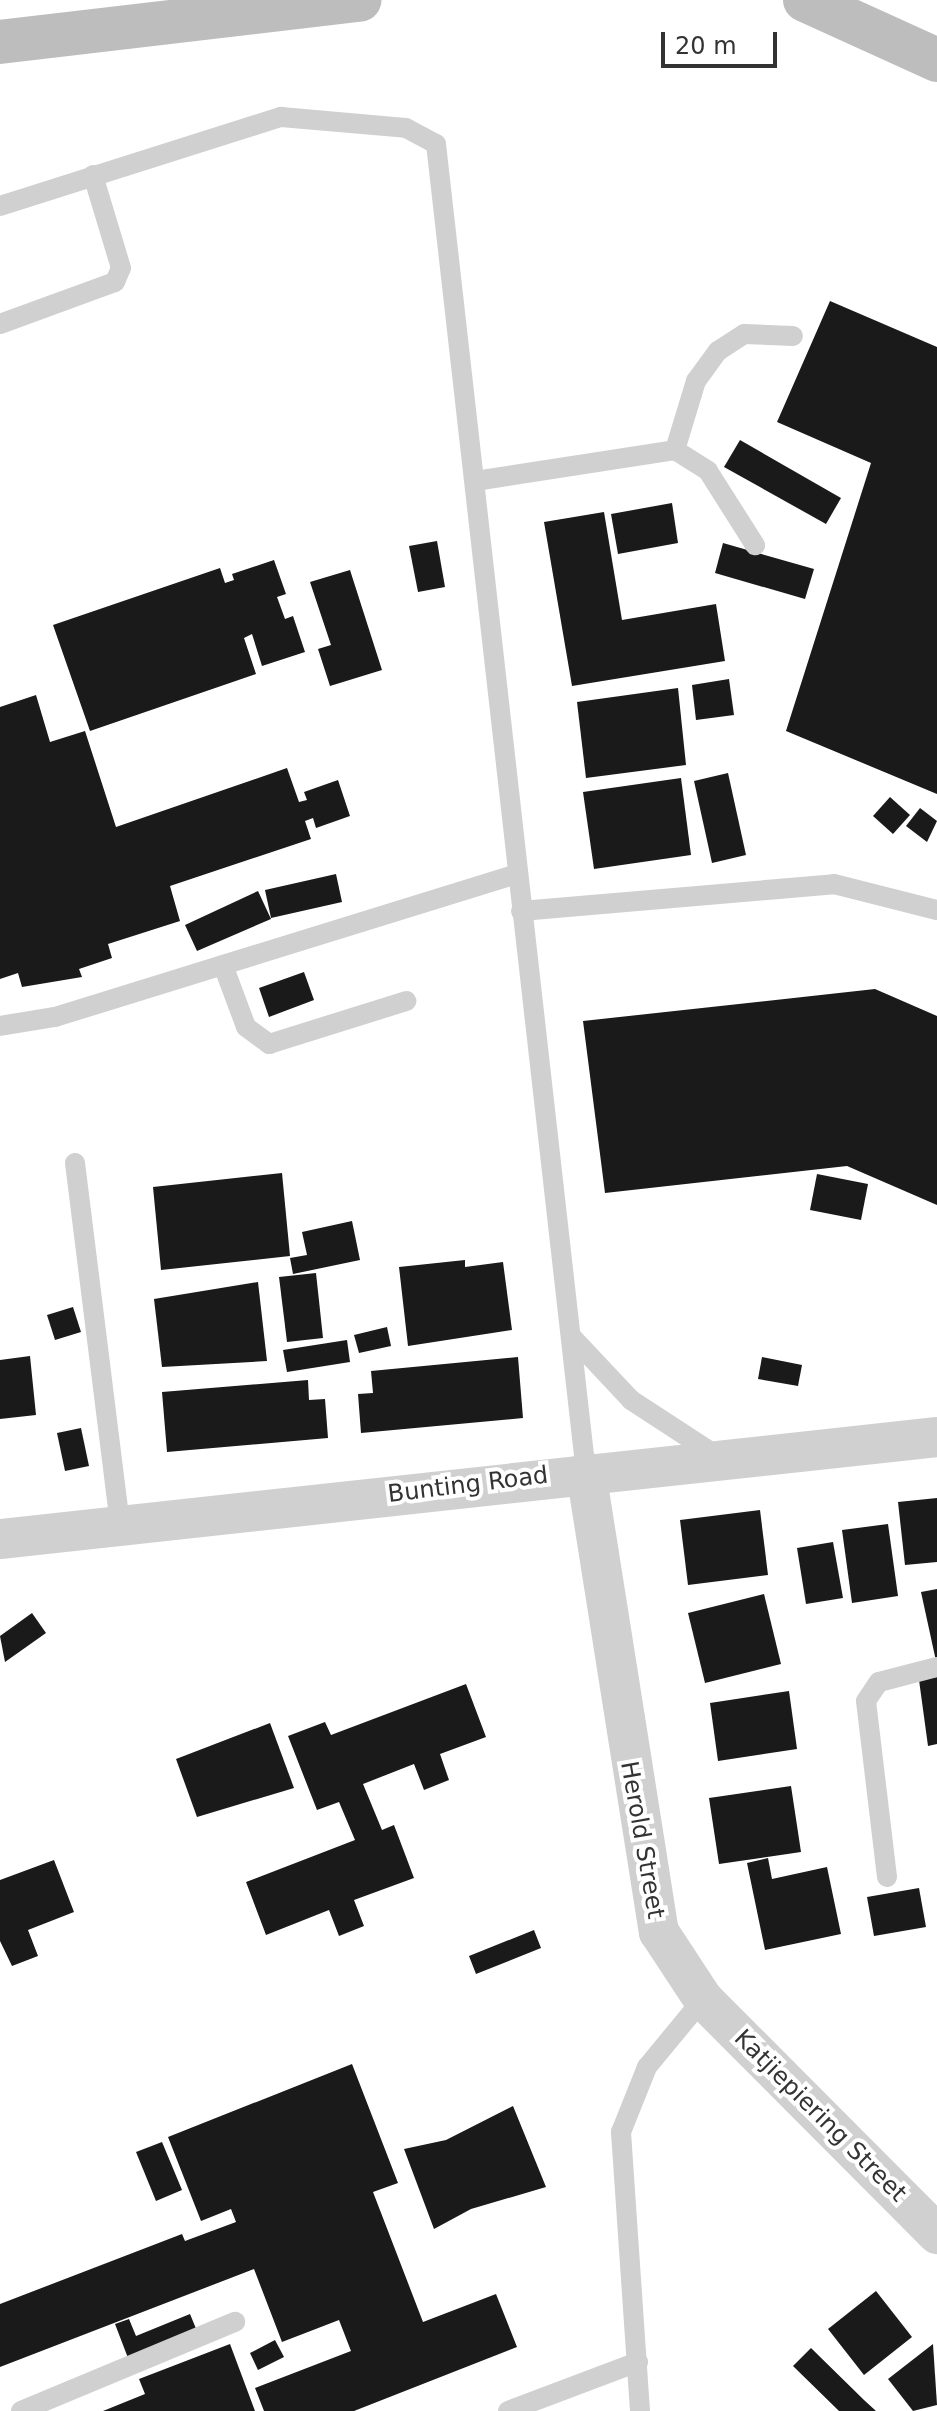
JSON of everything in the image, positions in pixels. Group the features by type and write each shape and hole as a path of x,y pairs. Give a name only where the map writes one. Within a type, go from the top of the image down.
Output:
{"main road":[{"path":"0,42 360,0"},
{"path":"805,0 937,60"}],"street":[{"name":"Bunting Road","path":"0,1539 717,1456 937,1437"},
{"name":"Herold Street","path":"586,1472 649,1900 659,1932 703,1999"},
{"name":"Katjiepiering Street","path":"703,1999 937,2234"}],"lane":[{"path":"0,206 281,117 330,117 431,139 443,168 516,874 586,1472"},
{"path":"0,324 115,282 121,268 93,175"},
{"path":"675,450 696,381 718,351 744,334 793,336"},
{"path":"475,481 675,450 708,471 755,545"},
{"path":"0,1026 223,965 516,874"},
{"path":"521,911 834,884 937,910"},
{"path":"223,965 246,1027 269,1044 406,1001"},
{"path":"75,1163 120,1525"},
{"path":"571,1336 631,1400 717,1456"},
{"path":"887,1877 866,1701 879,1682 937,1667"},
{"path":"640,2411 621,2132 647,2067 703,1999"},
{"path":"21,2411 235,2322"},
{"path":"508,2411 638,2362"}],"building":[{"path":"830,301 937,347 937,794 786,731 871,463 777,422"},
{"path":"740,440 841,498 826,524 724,467"},
{"path":"672,503 678,543 618,554 611,514"},
{"path":"604,512 622,620 716,604 725,661 572,686 544,522"},
{"path":"437,541 445,587 418,592 409,546"},
{"path":"723,543 814,569 805,599 715,573"},
{"path":"274,560 286,594 277,597 285,619 293,616 305,652 262,666 252,634 244,638 256,674 90,731 53,625 220,568 225,583 234,580 232,574"},
{"path":"350,570 382,670 330,686 318,649 331,645 310,582"},
{"path":"729,679 734,715 696,720 692,685"},
{"path":"678,688 686,765 586,778 577,702"},
{"path":"36,695 50,742 85,731 116,827 287,768 299,802 307,800 304,792 338,780 350,816 316,828 313,818 305,821 311,839 170,886 180,921 108,944 112,958 79,969 82,977 22,987 18,973 0,979 0,707"},
{"path":"728,773 746,855 712,863 694,781"},
{"path":"681,778 691,855 594,869 583,792"},
{"path":"890,797 910,815 893,834 873,816"},
{"path":"920,808 937,821 927,842 906,826"},
{"path":"336,874 342,902 271,918 265,890"},
{"path":"258,891 271,919 197,951 185,925"},
{"path":"304,972 314,1000 269,1017 259,988"},
{"path":"875,989 937,1016 937,1205 847,1166 605,1193 583,1021"},
{"path":"282,1173 290,1256 161,1270 153,1187"},
{"path":"817,1174 868,1184 861,1220 810,1210"},
{"path":"352,1221 360,1260 293,1274 290,1258 307,1255 302,1232"},
{"path":"465,1260 465,1267 503,1262 512,1330 408,1346 399,1267"},
{"path":"316,1273 323,1338 287,1342 279,1277"},
{"path":"258,1282 267,1361 162,1367 154,1299"},
{"path":"73,1307 81,1332 55,1340 47,1315"},
{"path":"387,1327 391,1346 359,1353 354,1335"},
{"path":"347,1340 350,1362 287,1372 283,1350"},
{"path":"30,1356 36,1415 0,1419 0,1360"},
{"path":"518,1357 523,1418 361,1433 358,1394 373,1393 371,1371"},
{"path":"762,1357 802,1365 798,1386 758,1379"},
{"path":"308,1380 309,1400 325,1399 328,1438 167,1452 162,1392"},
{"path":"81,1428 89,1466 65,1471 57,1433"},
{"path":"937,1498 937,1562 905,1565 898,1502"},
{"path":"760,1510 768,1575 688,1585 680,1520"},
{"path":"888,1524 898,1596 852,1603 842,1530"},
{"path":"833,1542 843,1598 806,1604 797,1548"},
{"path":"937,1589 937,1661 936,1661 921,1592"},
{"path":"764,1594 781,1664 705,1683 688,1613"},
{"path":"32,1613 46,1633 5,1662 0,1636"},
{"path":"937,1677 937,1744 928,1746 919,1680"},
{"path":"466,1684 486,1737 440,1754 449,1780 424,1790 414,1764 363,1784 382,1830 394,1825 414,1878 354,1900 364,1926 339,1936 329,1910 266,1935 246,1882 355,1840 339,1802 317,1810 288,1736 325,1722 331,1735"},
{"path":"789,1691 797,1749 718,1761 710,1703"},
{"path":"270,1723 294,1788 197,1817 176,1759"},
{"path":"791,1786 801,1852 719,1864 709,1798"},
{"path":"768,1858 772,1879 827,1867 841,1934 765,1950 747,1863"},
{"path":"54,1860 74,1912 28,1930 38,1956 12,1966 0,1941 0,1880"},
{"path":"919,1888 926,1927 874,1936 867,1897"},
{"path":"534,1930 541,1948 476,1974 469,1956"},
{"path":"352,2064 398,2183 373,2192 423,2322 496,2294 517,2347 354,2411 264,2411 255,2388 351,2351 339,2320 282,2342 254,2269 0,2367 0,2304 182,2234 185,2241 236,2222 231,2209 201,2221 168,2137"},
{"path":"513,2106 546,2187 471,2209 434,2229 404,2149 446,2140"},
{"path":"162,2142 182,2190 156,2201 136,2152"},
{"path":"876,2291 912,2337 864,2375 828,2329"},
{"path":"190,2314 197,2331 128,2358 115,2324 129,2319 136,2336"},
{"path":"275,2340 284,2357 258,2370 250,2353"},
{"path":"230,2344 255,2411 103,2411 145,2394 139,2379"},
{"path":"933,2344 937,2405 913,2411 888,2379"},
{"path":"811,2348 876,2411 839,2411 793,2366"}]}
